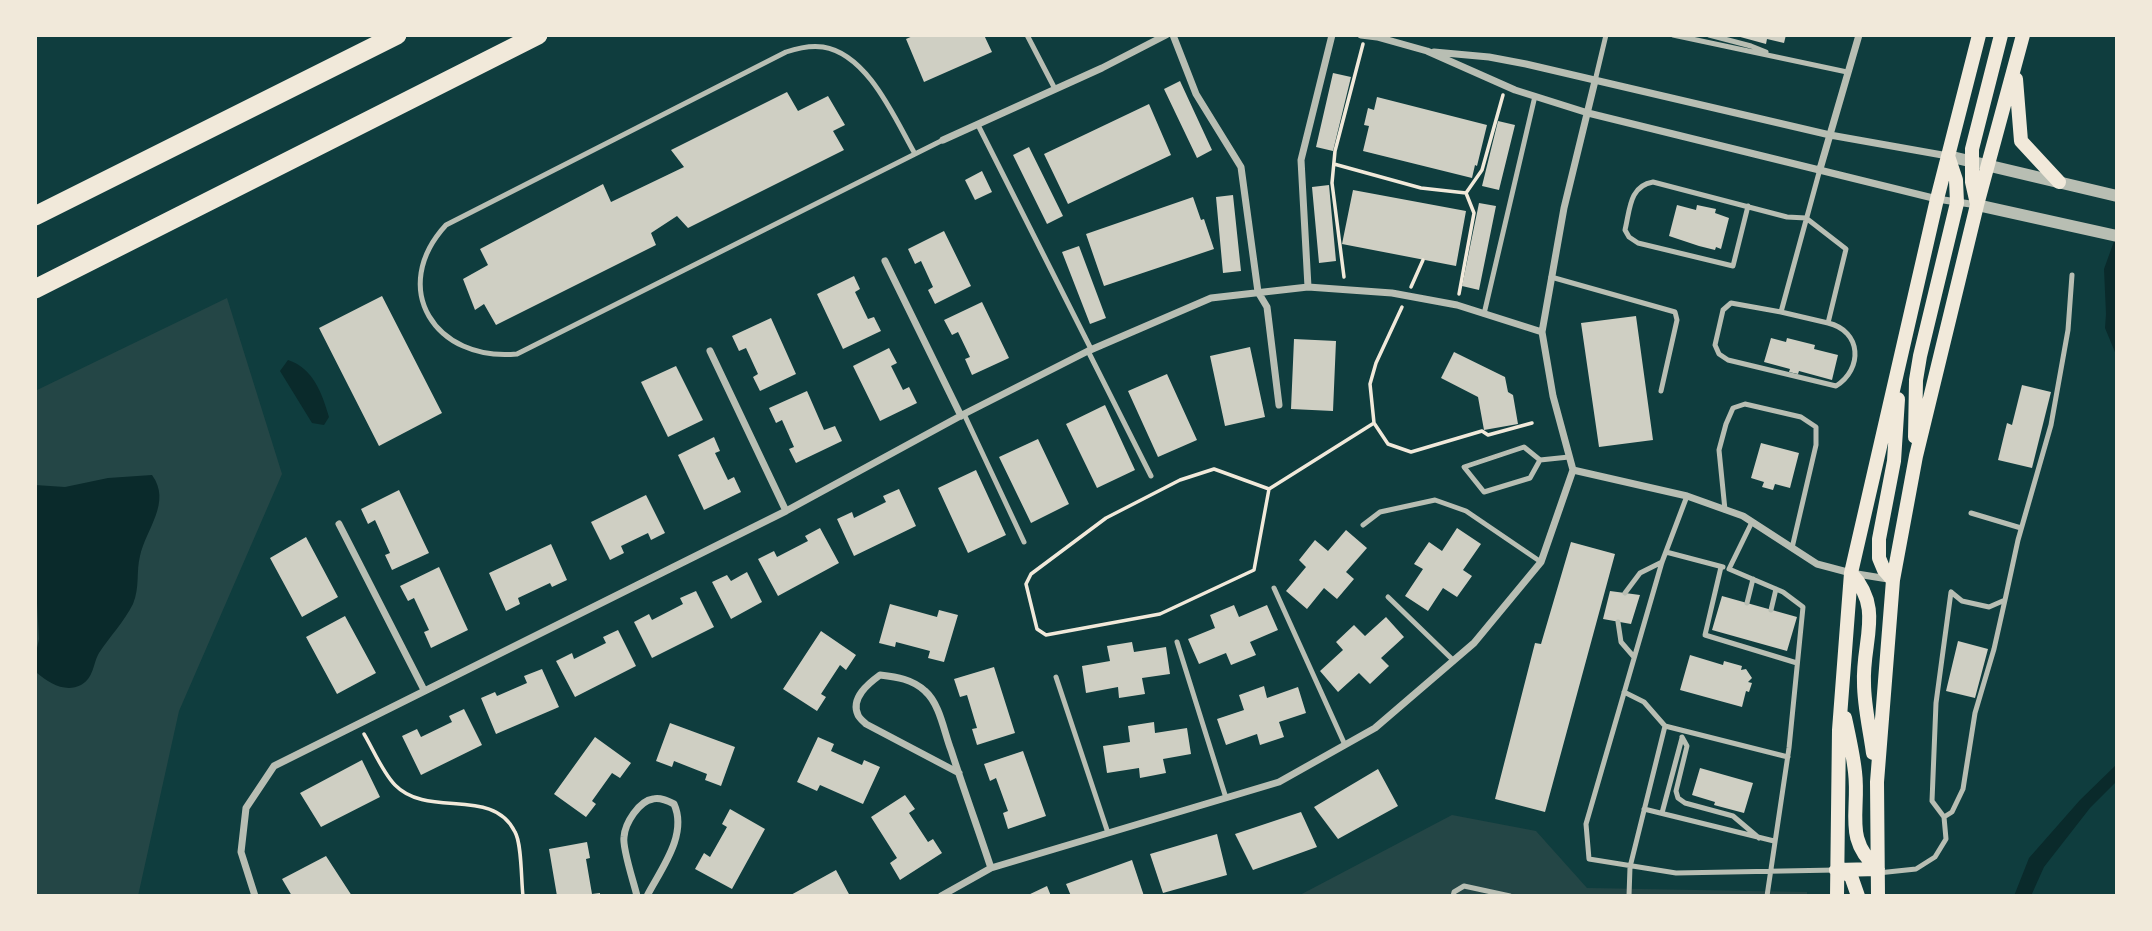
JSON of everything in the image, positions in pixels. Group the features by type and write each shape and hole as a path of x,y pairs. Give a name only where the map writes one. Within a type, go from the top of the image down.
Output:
{"highway":[{"path":"35,216 397,35"},
{"path":"35,289 538,35"}],"main road":[{"path":"1837,896 1839,730 1851,573 1937,200 1979,35"},
{"path":"1977,205 1971,161 1975,134 2001,35"},
{"path":"1878,896 1877,782 1892,580 1916,456 1977,205 2023,35"},
{"path":"2015,67 2021,141 2059,182"},
{"path":"1916,456 1916,380 1957,202 1956,180 1948,156"},
{"path":"1892,580 1884,570 1880,558 1879,539 1894,461 1902,353"},
{"path":"1851,573 1862,585 1870,617 1864,682 1877,782"},
{"path":"1841,696 1856,774 1855,835 1867,860 1878,871"},
{"path":"1836,870 1878,871"},
{"path":"1836,870 1851,876 1858,896"}],"street":[{"path":"943,141 1102,68 1166,35"},
{"path":"1173,35 1196,94 1241,167 1258,292 1267,306 1279,405"},
{"path":"1308,287 1301,160 1332,35"},
{"path":"1363,35 1427,51 1502,59 1830,135 1948,156 2116,196"},
{"path":"1820,169 1859,35"},
{"path":"1427,51 1505,86 1588,113 1937,200 1977,205 2112,235"},
{"path":"941,896 991,868 1279,782 1375,728 1474,643 1541,562 1573,470 1553,396 1542,332 1564,208 1595,81"},
{"path":"885,261 963,415"},
{"path":"255,896 241,852 246,808 274,766 786,511 1090,350 1211,298 1308,287 1408,295 1457,305 1542,332"},
{"path":"710,351 786,511"},
{"path":"1573,470 1686,496 1742,516 1817,564 1892,580"},
{"path":"339,524 424,690"},
{"path":"959,773 866,724 858,714 857,701 867,685 880,675 912,681 928,693 959,773 991,868"},
{"path":"638,896 623,838 629,821 641,805 653,799 666,800 674,804 679,814 679,829 647,896"}],"lane":[{"path":"1027,35 1055,89"},
{"path":"1595,81 1606,35"},
{"path":"1673,35 1847,72"},
{"path":"1709,35 1751,46 1778,58"},
{"path":"915,154 880,94 861,68 843,54 824,47 803,47 786,52 446,225 433,239 422,263 424,303 431,320 443,334 458,345 480,353 517,354 943,141"},
{"path":"1484,314 1535,96"},
{"path":"978,125 1151,475"},
{"path":"1781,312 1820,169"},
{"path":"1748,206 1732,266 1638,243 1629,237 1625,230 1633,195 1643,184 1653,182 1748,206 1787,216 1807,218 1846,249 1828,323"},
{"path":"1944,817 1952,812 1963,789 1975,713 1994,649 2021,528 2051,425 2068,330 2072,275"},
{"path":"1551,277 1675,312 1677,320 1661,391"},
{"path":"1731,303 1781,312 1840,326 1851,336 1856,350 1846,380 1836,386 1728,360 1719,354 1715,345 1723,310 1731,303"},
{"path":"1726,510 1719,450 1733,408 1745,404 1801,417 1816,427 1816,445 1792,548"},
{"path":"963,415 1024,542"},
{"path":"1541,460 1530,478 1484,492 1464,467 1524,447 1541,460 1569,457"},
{"path":"1686,496 1662,562 1586,824 1589,859 1676,873 1836,870"},
{"path":"1363,525 1380,512 1435,500 1466,511 1541,562"},
{"path":"1971,513 2021,528"},
{"path":"1729,569 1752,522"},
{"path":"1666,552 1729,569 1776,589 1803,607 1787,757 1767,896"},
{"path":"1625,593 1640,572 1662,562"},
{"path":"1721,567 1705,635 1797,663"},
{"path":"1747,603 1753,579"},
{"path":"1275,588 1345,745"},
{"path":"1771,610 1776,589"},
{"path":"1878,871 1916,869 1934,857 1946,839 1944,817 1932,801 1936,703 1951,592 1962,601 1989,607 2005,600"},
{"path":"1388,597 1454,661"},
{"path":"1618,621 1621,642 1634,657"},
{"path":"1735,645 1738,637"},
{"path":"1177,642 1226,798"},
{"path":"1760,652 1762,644"},
{"path":"1056,677 1108,833"},
{"path":"1624,692 1644,702 1665,726 1683,734 1787,757"},
{"path":"1629,896 1630,867 1665,726"},
{"path":"1662,813 1683,734"},
{"path":"1683,734 1687,746 1676,790 1678,799 1733,816 1759,838"},
{"path":"1644,809 1774,841"},
{"path":"1452,896 1464,886 1510,896"}],"path":[{"path":"1343,289 1344,272 1332,183 1335,151 1363,35"},
{"path":"1466,193 1482,170 1505,86"},
{"path":"1334,164 1421,188 1466,193"},
{"path":"1457,305 1474,213 1466,193"},
{"path":"1423,260 1376,363 1370,384 1374,423 1388,444 1411,452 1482,431 1488,435 1532,422"},
{"path":"1269,489 1214,469 1180,480 1106,518 1031,574 1026,584 1037,629 1046,635 1160,614 1254,570 1269,489 1374,423"},
{"path":"358,723 395,785 419,800 487,807 505,816 517,834 523,896"}],"shaded area":[{"path":"2117,233 2117,357 2105,328 2104,269"},
{"path":"227,298 282,474 179,711 138,896 35,896 35,391"},
{"path":"288,360 304,369 315,382 329,417 324,425 312,423 280,371"},
{"path":"152,475 157,485 159,505 140,556 133,604 99,653 85,682 69,688 52,683 37,673 35,657 39,639 35,600 35,485 65,487 108,478"},
{"path":"2117,764 2117,781 2090,808 2044,867 2031,896 2014,896 2029,858 2080,800"},
{"path":"1452,815 1536,831 1587,888 1807,892 1807,896 1298,896"}],"building":[{"path":"915,35 984,35 992,52 924,82 906,39"},
{"path":"1733,35 1786,35 1784,43 1767,39 1766,44"},
{"path":"1333,73 1351,77 1333,151 1316,147"},
{"path":"1180,81 1212,150 1197,158 1164,89"},
{"path":"787,92 798,111 828,96 845,125 833,131 844,150 688,228 677,216 651,233 656,245 496,325 484,304 475,310 463,279 488,265 480,249 603,184 611,202 684,167 671,150"},
{"path":"1377,97 1487,125 1472,178 1363,151 1369,126 1364,125 1368,108 1374,110"},
{"path":"1149,104 1171,155 1068,204 1044,154"},
{"path":"1498,121 1515,125 1499,190 1482,186"},
{"path":"1029,147 1063,216 1047,224 1013,155"},
{"path":"982,171 992,192 975,200 965,180"},
{"path":"1329,185 1336,261 1319,263 1312,187"},
{"path":"1353,190 1466,211 1456,266 1342,244"},
{"path":"1233,195 1241,271 1223,273 1216,197"},
{"path":"1193,197 1214,249 1104,286 1086,234"},
{"path":"1479,203 1496,206 1479,290 1462,286"},
{"path":"1677,205 1696,210 1697,205 1716,209 1715,213 1729,218 1721,249 1699,246 1669,236"},
{"path":"944,231 971,286 935,304 928,290 933,287 921,261 915,264 908,249"},
{"path":"1079,246 1106,318 1090,324 1062,252"},
{"path":"854,276 860,289 855,292 868,319 874,317 881,331 843,349 817,294"},
{"path":"382,296 442,413 379,446 319,328"},
{"path":"982,302 1009,358 972,375 965,359 970,357 958,332 952,335 944,320"},
{"path":"1636,316 1653,440 1599,447 1581,323"},
{"path":"771,318 796,374 760,391 753,377 758,374 746,348 739,351 732,336"},
{"path":"1771,338 1786,342 1787,338 1815,345 1814,349 1838,355 1832,380 1799,371 1798,374 1789,372 1790,369 1764,362"},
{"path":"1294,339 1336,341 1333,411 1291,409"},
{"path":"1250,347 1265,417 1225,426 1210,356"},
{"path":"889,348 897,363 891,366 903,390 909,387 917,403 880,421 853,366"},
{"path":"1454,352 1505,377 1508,392 1513,395 1518,424 1484,430 1478,397 1441,378"},
{"path":"676,366 703,420 668,437 641,382"},
{"path":"1167,374 1197,440 1158,457 1128,391"},
{"path":"2022,385 2051,392 2032,468 1998,460 2007,423 2012,425"},
{"path":"807,391 824,430 835,426 842,441 796,463 789,449 794,447 782,420 776,423 769,408"},
{"path":"1105,405 1135,470 1097,488 1066,424"},
{"path":"714,437 720,451 715,453 728,480 734,477 741,492 704,510 678,455"},
{"path":"1038,439 1069,504 1031,523 999,457"},
{"path":"1761,443 1799,453 1790,488 1775,484 1773,490 1762,487 1764,482 1751,478"},
{"path":"976,470 1006,535 968,553 938,488"},
{"path":"899,489 916,526 854,556 837,519 852,512 854,518 886,502 883,496"},
{"path":"399,490 429,553 392,570 385,555 390,553 375,520 368,524 361,509"},
{"path":"646,495 665,533 651,540 648,533 621,546 624,553 610,560 591,522"},
{"path":"820,528 839,563 778,596 758,559 774,551 777,557 808,541 805,536"},
{"path":"1457,528 1481,544 1463,570 1472,576 1457,597 1443,588 1428,611 1405,596 1423,569 1414,564 1429,542 1442,551"},
{"path":"1346,530 1367,548 1346,572 1354,579 1337,599 1324,588 1307,609 1286,591 1306,567 1299,560 1315,540 1328,551"},
{"path":"306,537 338,597 302,617 270,558"},
{"path":"1571,542 1615,554 1545,812 1495,799 1535,643 1541,644"},
{"path":"551,544 567,580 552,587 550,583 518,598 520,604 506,611 489,573"},
{"path":"439,567 468,630 431,648 424,632 429,630 414,598 408,601 400,586"},
{"path":"747,572 762,602 731,619 712,582 727,575 731,581"},
{"path":"696,591 714,627 652,658 634,622 649,614 652,620 683,604 680,598"},
{"path":"1610,591 1640,595 1631,624 1603,619"},
{"path":"1722,596 1797,617 1787,651 1712,630"},
{"path":"890,604 937,617 939,610 958,615 944,662 928,658 930,651 896,642 895,647 879,643"},
{"path":"1234,605 1239,617 1267,605 1278,630 1250,642 1256,655 1231,665 1226,653 1199,664 1188,639 1215,628 1210,615"},
{"path":"345,616 376,673 337,694 306,637"},
{"path":"1386,617 1404,637 1381,658 1389,666 1370,684 1359,673 1338,692 1320,671 1343,650 1336,642 1354,625 1365,636"},
{"path":"618,630 636,666 575,697 556,661 572,653 574,659 606,643 603,637"},
{"path":"821,631 856,655 846,670 840,665 821,694 826,697 817,711 783,689"},
{"path":"1958,641 1988,649 1975,698 1946,691"},
{"path":"1132,642 1134,652 1166,647 1170,674 1142,678 1145,694 1119,698 1118,687 1086,693 1082,666 1110,661 1107,646"},
{"path":"1690,655 1723,665 1724,661 1742,666 1741,670 1746,669 1752,678 1748,682 1752,683 1749,692 1746,691 1742,707 1680,690"},
{"path":"994,667 1015,733 977,745 972,729 977,728 967,695 960,697 954,679"},
{"path":"542,669 559,707 496,734 481,698 495,692 497,696 527,683 524,676"},
{"path":"1264,686 1267,698 1298,687 1306,713 1279,722 1284,737 1260,745 1257,734 1226,745 1217,719 1244,710 1239,695"},
{"path":"464,709 482,745 421,775 402,736 417,729 421,737 452,722 449,716"},
{"path":"1154,722 1155,733 1187,728 1191,754 1163,759 1166,773 1140,778 1139,768 1107,773 1103,746 1130,742 1128,726"},
{"path":"670,723 735,747 721,786 705,780 707,774 674,761 672,767 656,761"},
{"path":"595,737 631,763 620,778 612,773 592,801 596,804 586,817 554,794"},
{"path":"818,737 834,744 831,751 862,765 864,760 880,767 863,804 820,785 817,791 797,782"},
{"path":"1023,751 1046,816 1008,829 1003,813 1008,811 996,778 990,781 984,764"},
{"path":"362,760 380,797 321,827 300,793"},
{"path":"1700,768 1753,783 1744,813 1714,805 1715,802 1692,795"},
{"path":"1378,769 1398,806 1338,839 1314,807"},
{"path":"905,795 915,809 909,813 928,842 933,839 942,853 900,880 890,863 897,858 871,817"},
{"path":"730,809 765,829 732,889 695,869 704,853 710,857 727,827 722,824"},
{"path":"1301,812 1317,847 1253,870 1235,834"},
{"path":"1217,834 1227,875 1163,893 1150,854"},
{"path":"587,842 590,858 586,859 592,894 600,893 600,896 557,896 549,849"},
{"path":"326,856 352,896 292,896 282,879"},
{"path":"1132,860 1144,896 1071,896 1066,884"},
{"path":"836,870 850,896 789,896"},
{"path":"1047,886 1051,896 1026,896"}]}
